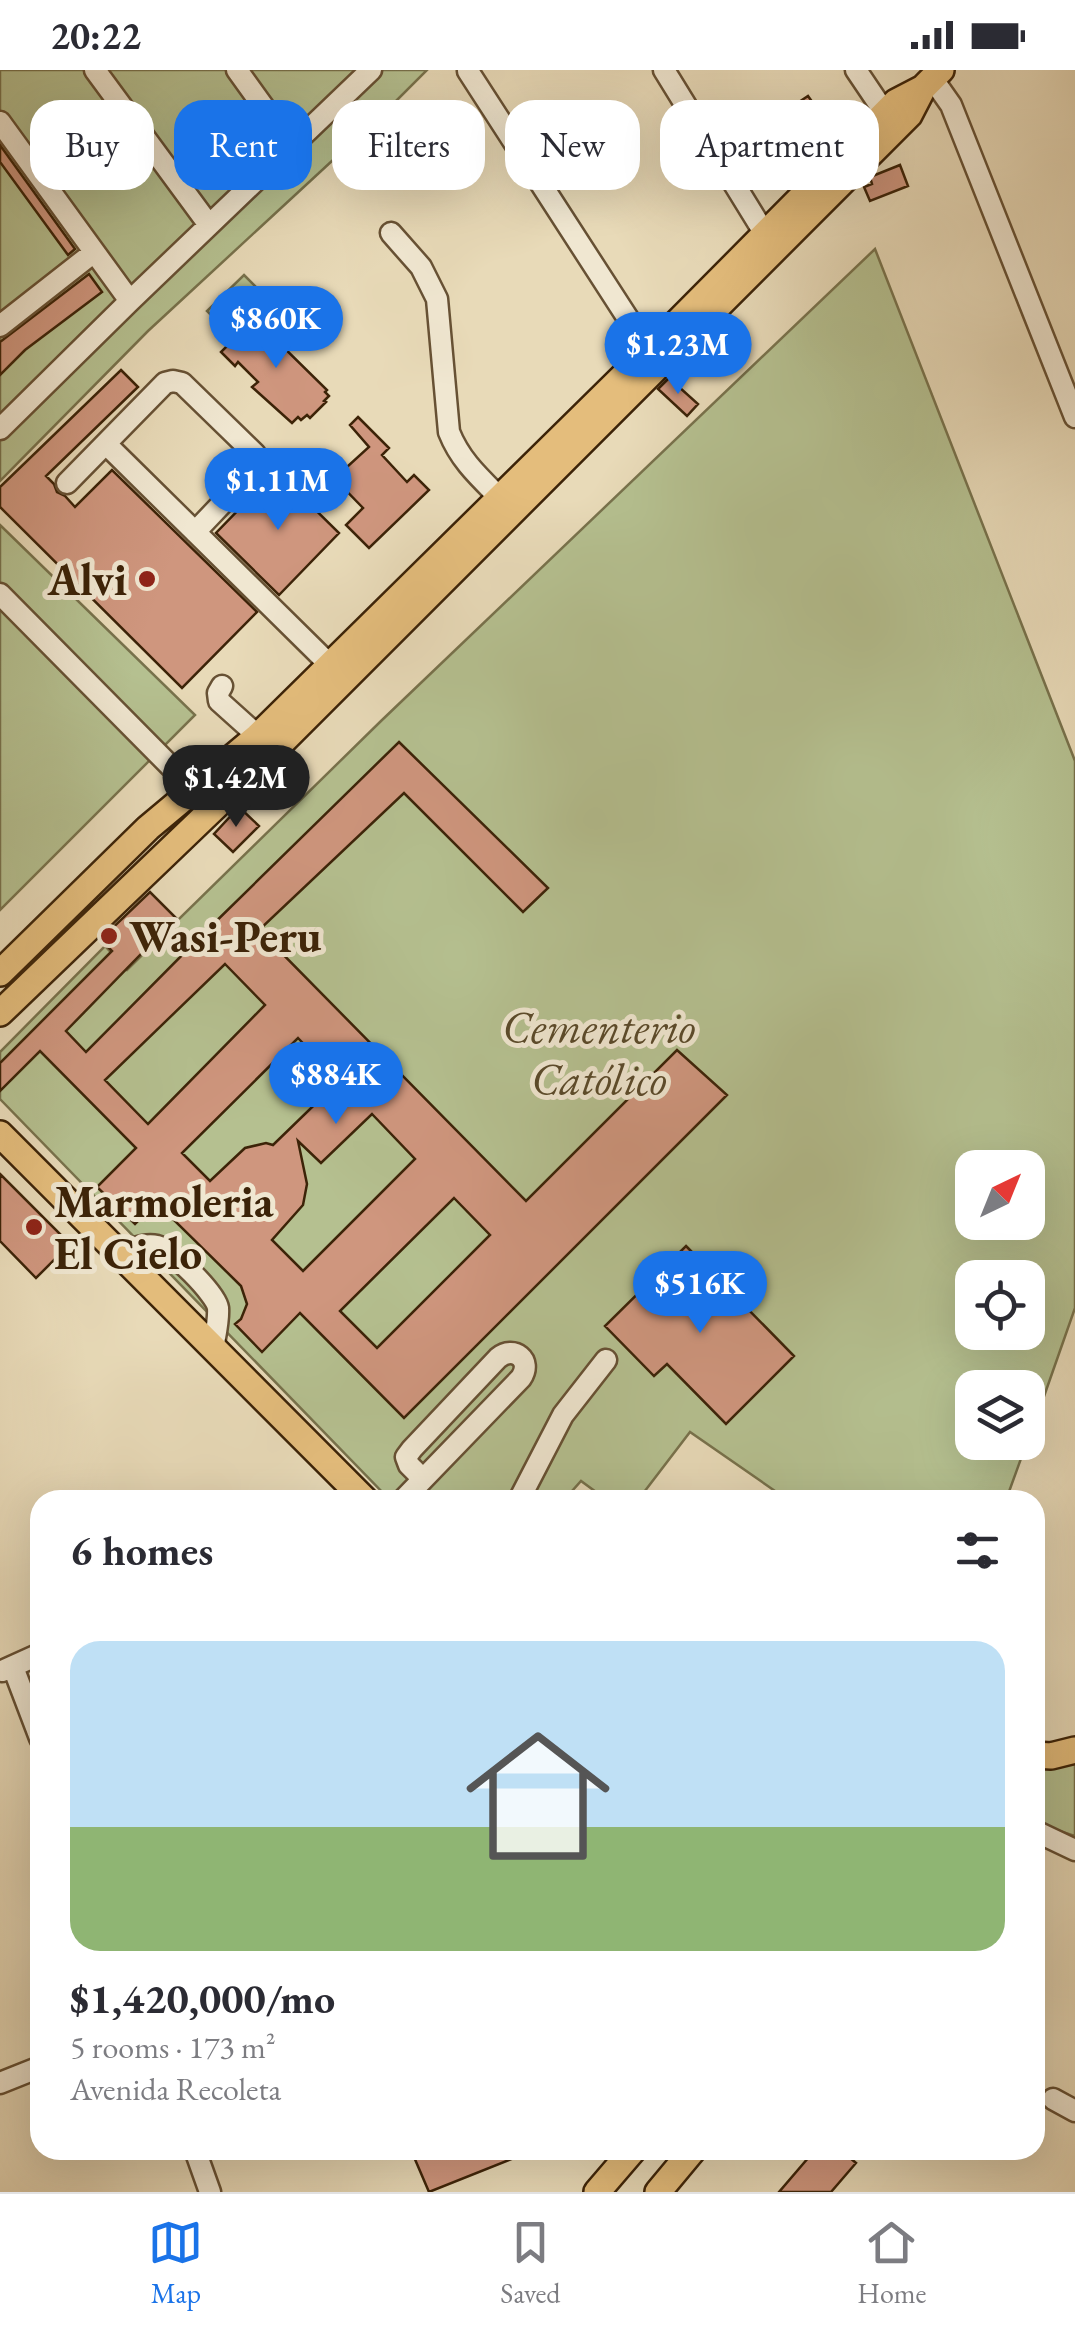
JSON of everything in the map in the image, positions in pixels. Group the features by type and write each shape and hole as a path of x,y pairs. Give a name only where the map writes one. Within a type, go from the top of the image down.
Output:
{"main road":[{"path":"0,972 126,849 258,736 896,102 932,79"},
{"path":"0,1013 273,751 776,250 910,115 932,79"},
{"path":"0,1134 355,1490"},
{"path":"597,2192 624,2160"},
{"path":"667,2189 686,2160"}],"street":[{"path":"95,70 209,225"},
{"path":"237,70 258,100"},
{"path":"312,125 371,70"},
{"path":"664,70 765,234"},
{"path":"856,70 885,113"},
{"path":"468,71 649,350"},
{"path":"932,79 952,105 1075,417"},
{"path":"0,122 130,300"},
{"path":"0,429 244,190"},
{"path":"391,233 420,267 437,299 449,432 466,464 500,498"},
{"path":"0,326 93,253"},
{"path":"66,483 165,383 182,383 255,454 258,462 253,472 194,532"},
{"path":"106,444 329,664"},
{"path":"0,594 194,790"},
{"path":"222,686 219,701 258,736"},
{"path":"118,1254 155,1245 167,1251 213,1295 218,1306 213,1348"},
{"path":"413,1490 521,1378 526,1362 521,1355 505,1353 498,1358 406,1456 423,1479"},
{"path":"524,1490 562,1415 606,1360"},
{"path":"30,1658 6,1669 30,1718"},
{"path":"1045,1836 1075,1850"},
{"path":"0,2083 30,2071"},
{"path":"1053,2099 1075,2111"},
{"path":"199,2160 210,2192"}],"green space":[{"path":"0,70 427,70 397,100 332,100 332,161 312,179 312,100 174,100 174,190 301,190 148,331 0,481"},
{"name":"Cementerio Católico","path":"875,249 1075,761 1075,1308 1045,1394 1045,1370 955,1370 955,1460 1020,1460 1010,1490 774,1490 690,1432 646,1490 593,1490 581,1481 573,1490 380,1490 0,1099 0,1052 105,946 127,970 381,721"},
{"path":"244,275 261,292 224,328 207,311"},
{"path":"0,525 195,715 0,910"},
{"path":"1075,1760 1075,1836 1045,1826 1045,1769"}],"building":[{"path":"0,145 75,249 68,255 0,162"},
{"path":"900,165 908,186 870,201 865,190 879,190 879,173"},
{"path":"89,274 102,292 25,350 0,375 0,342"},
{"path":"262,311 275,324 269,330 274,338 327,390 326,402 310,418 298,417 292,423 252,387 258,382 238,362 235,366 221,352"},
{"name":"Alvi","path":"121,370 138,387 46,476 75,507 112,470 257,612 182,688 0,507 0,487"},
{"path":"669,378 698,404 687,416 658,389"},
{"path":"358,417 389,448 382,455 407,482 414,475 429,490 369,548 346,525 363,508 330,474 342,462 347,467 369,447 350,425"},
{"path":"276,471 339,533 279,595 216,533"},
{"path":"399,742 548,888 523,912 404,793 259,930 526,1201 677,1050 727,1095 404,1418 300,1313 262,1352 235,1324 247,1304 241,1286 172,1218 152,1212 135,1224 97,1187 136,1148 40,1051 0,1091 0,1063 112,951 103,937 150,892 176,918 66,1031 86,1052","holes":["225,964 265,1005 148,1124 105,1080","298,1038 339,1081 273,1145 245,1148 210,1181 182,1153","372,1114 415,1159 303,1271 272,1240 303,1205 307,1184 298,1141 321,1163","454,1198 490,1235 377,1348 340,1311"]},
{"path":"239,807 259,826 233,852 214,834"},
{"path":"0,1174 70,1244 36,1278 0,1241"},
{"path":"686,1246 794,1356 726,1424 667,1364 654,1376 605,1326"},
{"path":"415,2160 509,2160 429,2192"},
{"path":"806,2160 856,2163 831,2192 779,2192"}],"place":[{"name":"Alvi","path":"147,579"},
{"name":"Wasi-Peru","path":"109,936"},
{"name":"Marmoleria El Cielo","path":"34,1227"}]}
